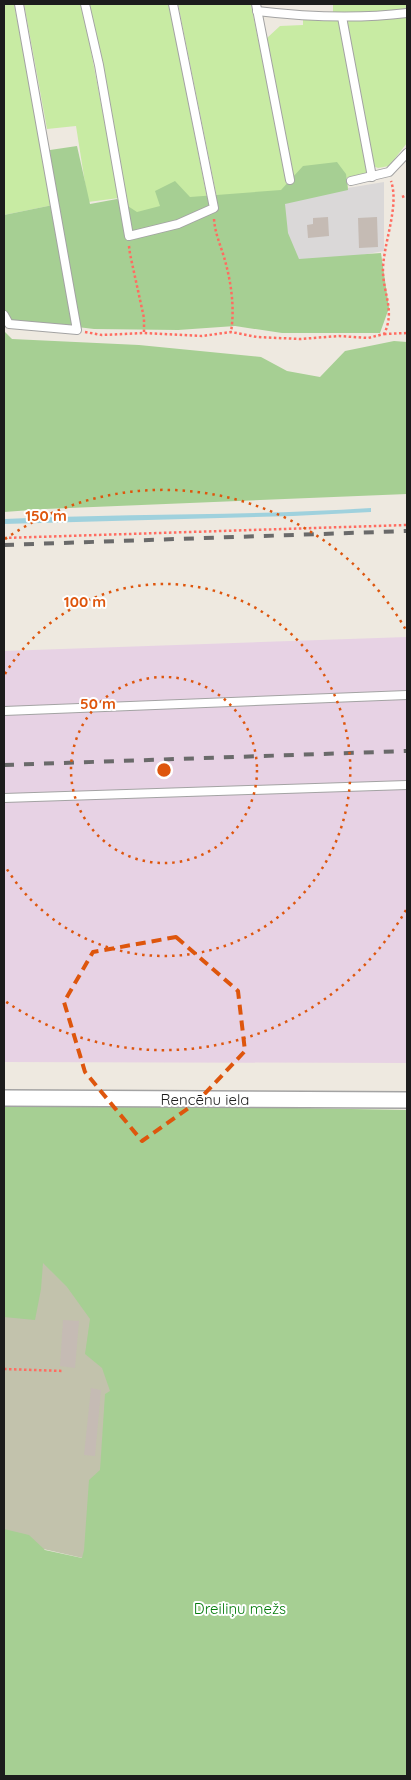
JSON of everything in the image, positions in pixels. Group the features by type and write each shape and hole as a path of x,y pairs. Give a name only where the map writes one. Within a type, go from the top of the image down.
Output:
{"street":[{"name":"Rencēnu iela","path":"4,1098 407,1100"}],"lane":[{"path":"4,315 9,324 77,330 19,4"},
{"path":"85,4 129,236 178,224 214,208 173,4"},
{"path":"290,180 256,8 298,16 342,17 407,13"},
{"path":"342,17 372,177"},
{"path":"351,181 388,172 407,153"},
{"path":"4,711 407,695"},
{"path":"4,798 407,785"}],"path":[{"path":"384,334 389,317 388,298 383,273 392,208 393,186 388,172"},
{"path":"402,197 407,195"},
{"path":"214,208 216,234 230,282 234,315 231,332"},
{"path":"129,236 130,254 144,318 144,333"},
{"path":"77,330 102,335 144,333 202,336 231,332 257,337 300,339 339,336 368,338 384,334 407,332"},
{"path":"4,538 407,525"},
{"path":"4,1369 63,1371"}],"highlighted area":[{"path":"176,937 238,991 245,1051 197,1102 142,1141 85,1072 64,1002 93,952"}],"shaded area":[{"path":"384,182 384,251 293,267 281,199"},
{"path":"407,637 407,1063 4,1062 4,651"},
{"path":"4,1109 127,1109 100,1562 4,1540"}],"green space":[{"path":"4,4 14,4 53,205 4,215"},
{"path":"24,4 82,4 119,198 88,202 76,126 47,129"},
{"path":"89,4 169,4 207,198 170,215 131,220"},
{"path":"178,4 251,4 288,190 217,198"},
{"path":"333,4 407,4 407,9 364,13 333,12"},
{"path":"407,16 407,143 389,166 378,168 373,166 346,21"},
{"path":"303,18 338,19 367,174 346,178 348,188 333,190 293,184 267,38 280,26 303,25"},
{"path":"77,146 90,204 117,199 137,212 160,206 155,191 175,181 190,197 281,190 303,166 337,162 346,174 348,190 285,204 288,233 299,259 381,253 389,308 380,333 282,333 235,326 178,330 94,329 4,319 4,215 53,205 50,150"},
{"path":"4,331 12,339 139,345 261,357 287,371 320,377 345,351 394,341 407,342 407,494 4,512"},
{"name":"Dreiliņu mežs","path":"4,1103 407,1110 407,1776 4,1776 4,1529 29,1535 45,1550 82,1558 89,1480 100,1470 105,1394 110,1391 102,1368 85,1354 90,1319 67,1287 43,1263 41,1289 35,1320 4,1317"}],"water":[{"path":"371,508 371,512 293,516 4,524 4,519 325,511"}],"building":[{"path":"328,217 329,236 308,238 307,225 313,224 313,218"},
{"path":"377,217 378,247 359,248 358,218"},
{"path":"63,1320 79,1321 75,1368 60,1366"},
{"path":"91,1388 101,1390 95,1456 84,1455"}],"railway":[{"path":"4,545 407,531"},
{"path":"4,765 407,751"}]}
